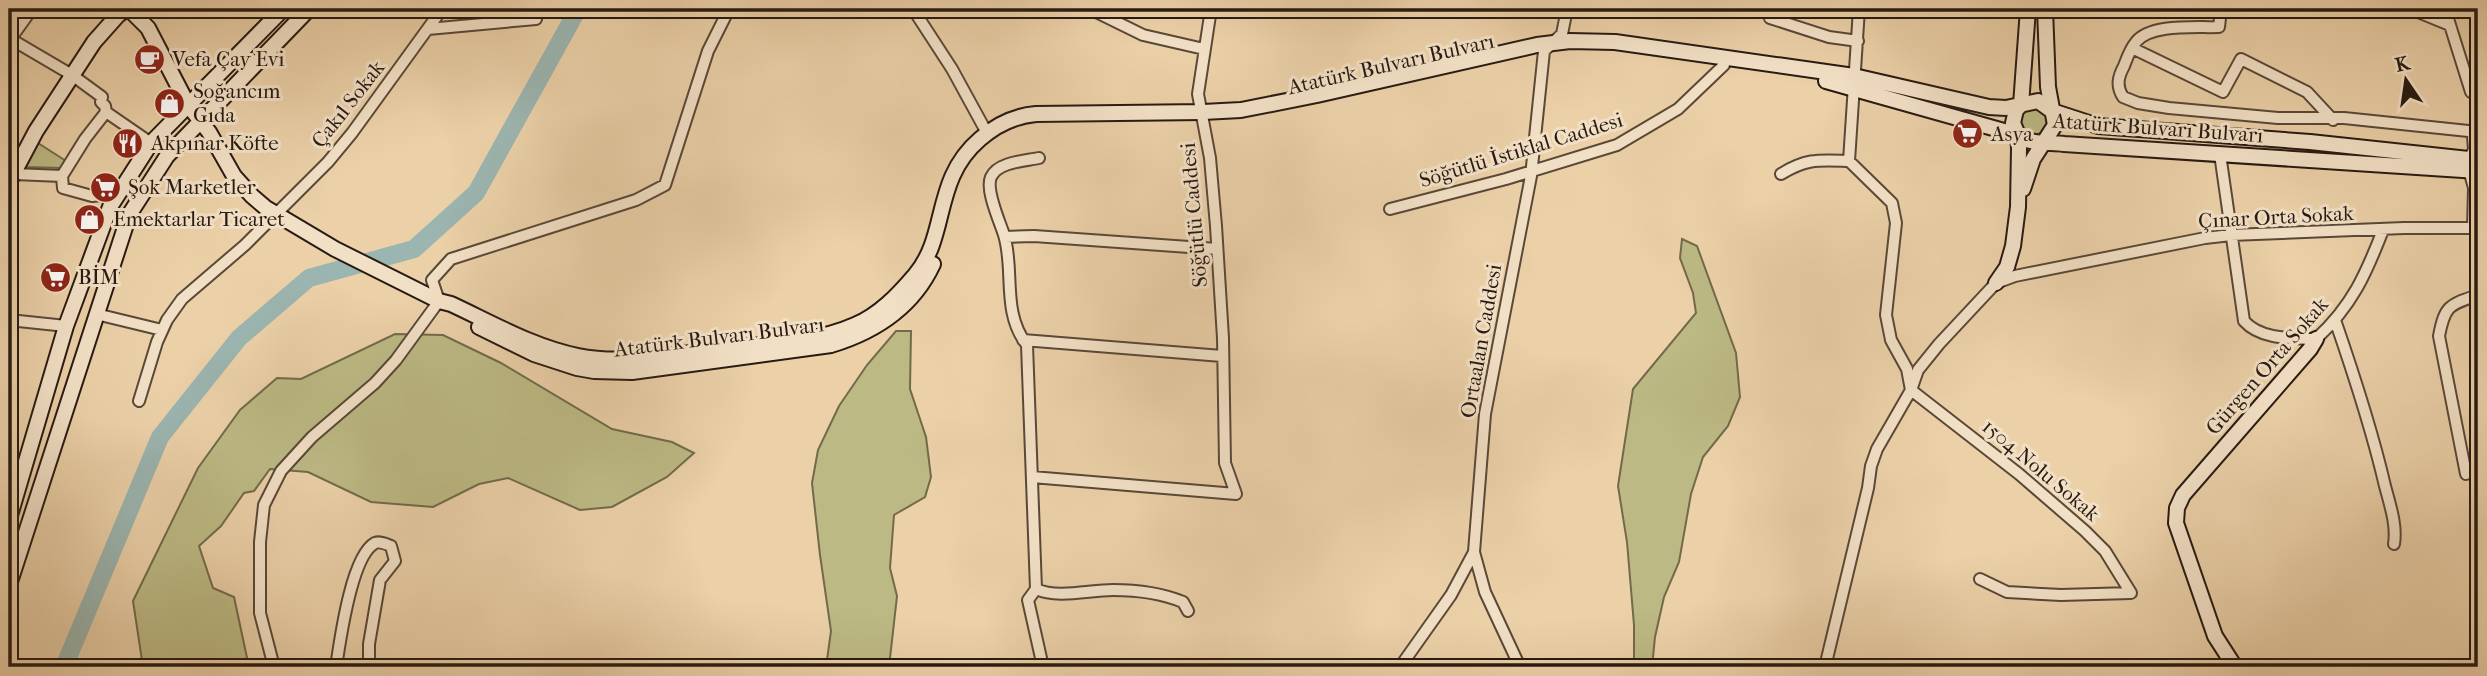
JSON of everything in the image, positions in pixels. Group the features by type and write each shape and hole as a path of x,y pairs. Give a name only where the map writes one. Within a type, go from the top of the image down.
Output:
{"street":[{"path":"32,9 9,40 72,75 102,97 101,102 106,112 151,143"},
{"path":"9,519 66,326 110,206 151,143 283,9"},
{"path":"9,585 129,215 167,156 309,9"},
{"name":"Çakıl Sokak","path":"139,401 162,331 183,299 245,245 328,162 442,9"},
{"path":"274,667 260,612 260,542 264,505 281,471 312,437 382,376 396,360 439,301 432,280 451,259 636,200 665,185 702,68 729,9"},
{"path":"913,9 987,133"},
{"name":"Söğütlü Caddesi","path":"1032,477 1237,494 1225,463 1217,249 1210,158 1198,94 1211,9"},
{"name":"Ortaalan Caddesi","path":"1399,667 1451,595 1475,552 1485,414 1532,171 1549,47 1562,34 1567,9"},
{"path":"1678,9 1693,12"},
{"path":"1849,161 1859,9"},
{"path":"2018,207 2018,135 2013,123 2021,105 2028,9"},
{"path":"1825,667 1877,449 1911,390 1924,360 1996,283 2010,259 2018,207 2033,159 2055,125 2048,87 2045,9"},
{"path":"2221,9 2219,27 2170,28 2138,39 2119,75 2118,84 2123,97 2138,103 2278,118 2331,119 2477,135 2474,150 2477,231"},
{"path":"2411,9 2450,25"},
{"path":"2445,9 2471,92"},
{"path":"11,178 36,131 94,42 118,15 132,10"},
{"name":"Atatürk Bulvarı Bulvarı","path":"132,10 148,28 188,105 234,176 252,196 276,214 335,249 439,301 556,351 598,359 648,357 750,346 842,331 872,317 887,306 918,272 930,246 955,167 964,154 987,133 1010,119 1036,114 1202,115"},
{"path":"1093,10 1143,35 1204,50"},
{"path":"1771,13 1829,37 1858,41"},
{"path":"428,29 536,19"},
{"name":"Atatürk Bulvarı Bulvarı","path":"439,301 445,310 534,354 594,372 632,372 831,345 858,336 883,322 908,301 922,284 942,240 964,170 980,150 1009,127 1034,120 1202,115 1262,106 1549,47 1615,42 1973,105 2006,108 2038,101 2052,111 2098,126 2310,142 2474,165"},
{"name":"Atatürk Bulvarı Bulvarı","path":"1549,47 1619,50 1839,83 1855,83 2018,135 2029,142 2220,154 2474,165"},
{"path":"2132,48 2223,92 2241,59 2306,92 2331,119"},
{"name":"Söğütlü İstiklal Caddesi","path":"1390,208 1532,171 1618,145 1678,109 1724,65"},
{"path":"106,112 62,176 63,187 92,196 119,193"},
{"path":"2220,154 2225,173 2244,321 2257,332 2316,339"},
{"path":"1039,158 998,168 989,183 1005,237 1011,304 1027,345 1036,589 1028,600 1043,667"},
{"path":"1780,174 1811,159 1849,161 1892,203 1896,223 1886,315 1891,340 1907,369 1911,390"},
{"path":"11,178 62,176"},
{"name":"Çınar Orta Sokak","path":"1996,283 2054,267 2231,235 2383,230 2477,231"},
{"name":"Gürgen Orta Sokak","path":"2235,667 2215,636 2176,523 2177,508 2183,495 2349,304 2362,282 2383,230"},
{"path":"1005,237 1034,236 1217,249"},
{"path":"2466,474 2439,336 2443,314 2452,305 2478,295"},
{"path":"96,314 162,331"},
{"path":"9,320 66,326"},
{"path":"2336,320 2382,472 2395,528 2394,544"},
{"path":"1023,340 1222,356"},
{"name":"1504 Nolu Sokak","path":"1911,390 2019,474 2085,531 2105,551 2131,593 2061,595 2007,592 1980,579"},
{"path":"337,667 345,606 364,555 374,543 380,542 391,546 395,561 380,580 369,644 369,667"},
{"path":"1475,552 1485,592 1519,665"},
{"path":"1036,589 1057,593 1115,590 1166,595 1183,602 1188,611"}],"shaded area":[{"path":"2035,104 2051,120 2044,132 2035,135 2023,129 2020,117"},
{"path":"38,143 66,161 62,168 26,167"},
{"path":"1682,239 1697,246 1736,353 1740,397 1728,426 1703,457 1691,494 1679,562 1664,597 1655,637 1652,667 1634,667 1634,625 1627,542 1618,486 1633,389 1696,313 1693,293 1680,258"},
{"path":"896,331 911,331 910,389 926,437 931,477 925,497 894,515 890,568 897,596 889,667 826,667 831,631 812,483 818,450 839,406 867,365"},
{"path":"395,334 443,335 501,363 612,429 672,442 694,453 667,477 612,507 580,510 508,478 479,484 433,507 371,502 308,472 270,469 254,491 244,493 221,526 199,546 213,588 234,597 249,667 143,667 133,601 198,468 240,410 277,378 301,379"}],"waterway":[{"path":"64,667 160,437 239,338 309,278 414,249 476,193 578,9"}],"place":[{"name":"Vefa Çay Evi","path":"149,59"},
{"name":"Soğancım Gıda","path":"170,103"},
{"name":"Asya","path":"1968,134"},
{"name":"Akpınar Köfte","path":"128,143"},
{"name":"Şok Marketler","path":"105,187"},
{"name":"Emektarlar Ticaret","path":"90,219"},
{"name":"BİM","path":"55,277"}]}
